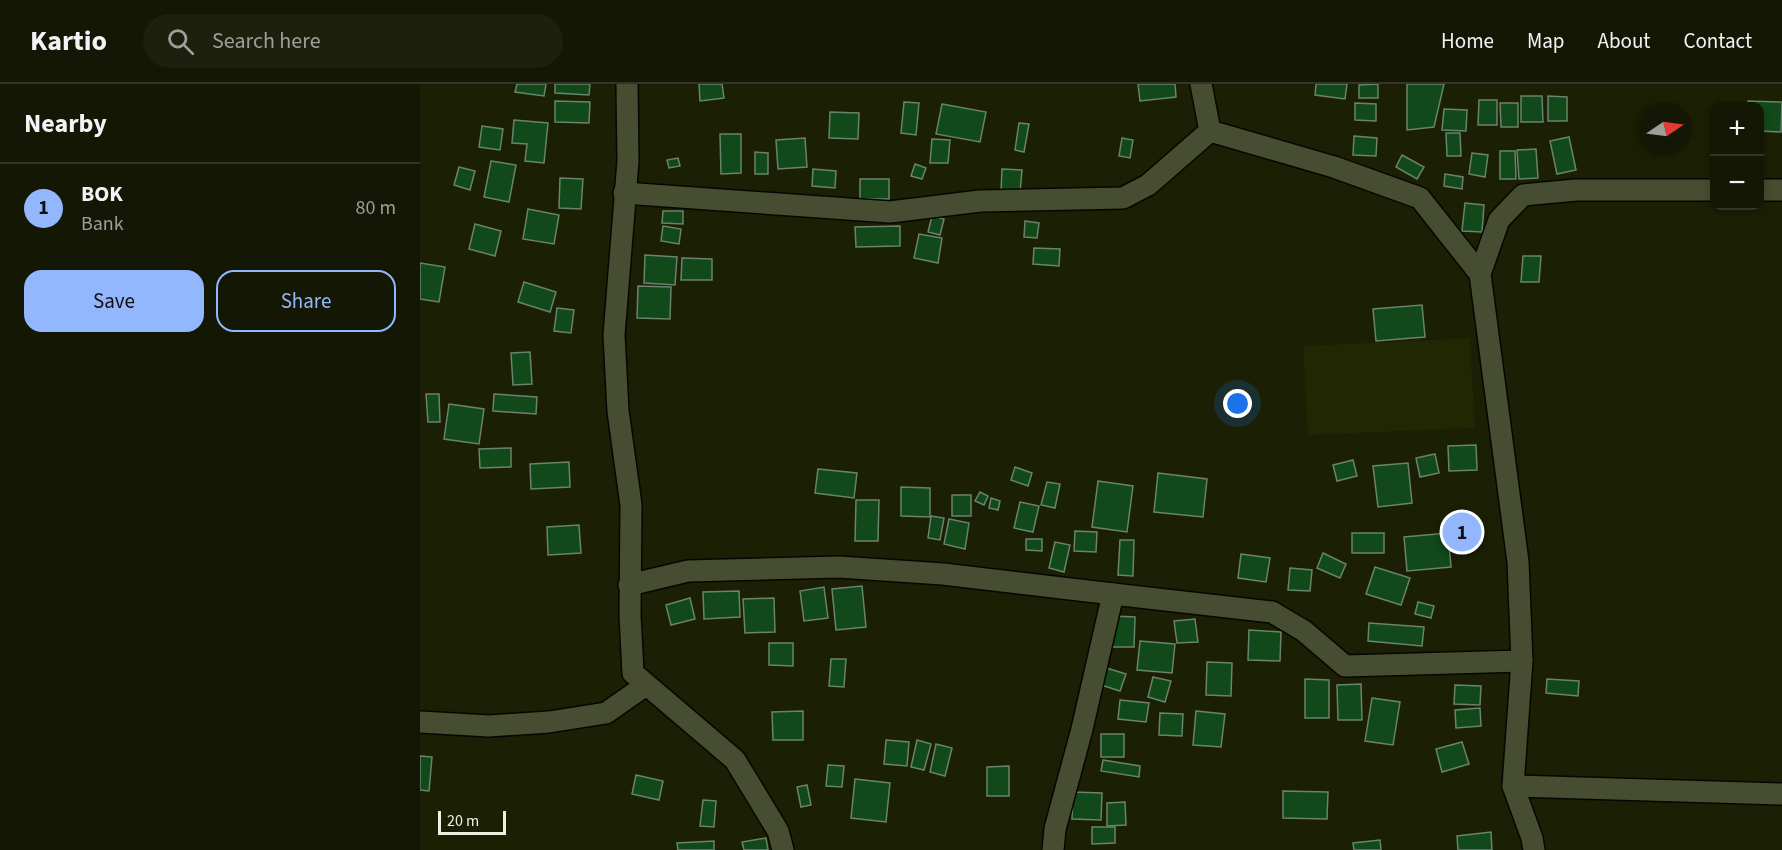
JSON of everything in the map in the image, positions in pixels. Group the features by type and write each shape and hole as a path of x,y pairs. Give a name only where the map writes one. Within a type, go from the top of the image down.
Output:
{"street":[{"path":"627,84 628,161 614,335 618,411 631,505 629,585 633,673 735,760 778,831 783,850"},
{"path":"1201,84 1210,130"},
{"path":"624,193 890,212 980,201 1123,198 1149,184 1210,130"},
{"path":"1210,130 1334,167 1420,198 1480,274"},
{"path":"1534,850 1532,838 1513,786 1522,662 1518,562 1480,274 1499,220 1523,195 1576,190 1710,190"},
{"path":"1764,190 1782,190"},
{"path":"629,585 688,571 839,567 943,574 1272,612 1304,631 1345,666 1522,662"},
{"path":"1053,850 1113,594"},
{"path":"420,722 489,726 549,722 606,713 646,685"},
{"path":"1513,786 1782,794"}],"shaded area":[{"path":"1470,338 1475,428 1308,435 1303,346"}],"building":[{"path":"517,84 546,84 544,96 515,92"},
{"path":"555,84 590,84 589,95 555,93"},
{"path":"699,84 722,84 724,98 700,101"},
{"path":"1138,84 1175,84 1176,97 1140,101"},
{"path":"1316,84 1347,84 1345,99 1315,95"},
{"path":"1378,84 1378,98 1359,98 1359,85"},
{"path":"1407,84 1444,84 1434,127 1407,130"},
{"path":"1521,96 1542,96 1543,122 1521,122"},
{"path":"1548,96 1567,97 1567,121 1548,121"},
{"path":"1479,100 1497,100 1497,125 1478,125"},
{"path":"555,101 590,102 589,123 555,122"},
{"path":"1748,101 1782,102 1781,132 1764,131 1764,102"},
{"path":"904,102 919,103 916,135 901,133"},
{"path":"1355,103 1376,104 1376,121 1355,120"},
{"path":"1500,103 1518,103 1518,127 1501,127"},
{"path":"942,104 986,112 980,142 936,134"},
{"path":"1444,109 1467,110 1466,131 1442,130"},
{"path":"830,112 859,113 858,139 829,138"},
{"path":"514,120 548,123 544,163 525,161 527,144 512,143"},
{"path":"1019,123 1029,124 1024,152 1015,150"},
{"path":"482,126 503,129 500,150 479,147"},
{"path":"1446,133 1460,133 1461,156 1447,156"},
{"path":"720,134 741,134 741,173 721,174"},
{"path":"1354,136 1377,138 1376,156 1353,155"},
{"path":"1569,137 1576,170 1557,174 1550,141"},
{"path":"805,138 807,167 778,169 776,140"},
{"path":"1122,138 1133,140 1130,158 1119,156"},
{"path":"932,139 950,140 948,163 930,163"},
{"path":"1536,149 1538,178 1519,179 1517,150"},
{"path":"1500,151 1515,151 1516,179 1500,179"},
{"path":"755,152 768,153 768,174 755,174"},
{"path":"1472,153 1488,155 1485,177 1469,174"},
{"path":"1402,155 1424,167 1417,179 1396,167"},
{"path":"678,158 680,166 669,168 667,160"},
{"path":"491,161 516,165 509,202 484,197"},
{"path":"915,164 926,168 922,179 911,176"},
{"path":"459,167 475,171 470,190 454,185"},
{"path":"813,169 836,171 835,188 812,186"},
{"path":"1002,169 1022,170 1020,193 1001,192"},
{"path":"1445,174 1463,177 1462,189 1444,186"},
{"path":"560,178 583,179 581,209 559,208"},
{"path":"860,179 889,179 889,199 860,199"},
{"path":"1465,203 1484,205 1482,232 1462,231"},
{"path":"528,209 559,215 554,244 523,239"},
{"path":"663,211 683,211 683,224 662,223"},
{"path":"932,216 944,219 940,235 928,232"},
{"path":"1025,221 1039,223 1037,238 1024,237"},
{"path":"475,224 501,231 495,256 469,249"},
{"path":"663,226 681,229 679,244 661,241"},
{"path":"900,226 900,246 856,247 855,227"},
{"path":"919,234 942,238 938,263 914,258"},
{"path":"1034,248 1060,249 1059,266 1033,264"},
{"path":"645,255 677,257 675,285 644,283"},
{"path":"1523,256 1541,256 1539,282 1521,282"},
{"path":"682,258 712,259 712,280 681,280"},
{"path":"420,263 445,267 439,302 420,299"},
{"path":"524,282 556,292 550,312 518,302"},
{"path":"638,286 671,287 670,319 637,318"},
{"path":"1422,305 1425,337 1376,341 1373,309"},
{"path":"557,308 574,310 571,333 554,331"},
{"path":"530,352 532,384 513,385 511,353"},
{"path":"426,394 439,394 440,422 428,422"},
{"path":"494,394 537,397 536,414 493,411"},
{"path":"449,404 484,409 479,444 444,439"},
{"path":"1476,445 1477,470 1449,471 1448,446"},
{"path":"511,448 511,467 480,468 479,449"},
{"path":"1435,454 1439,473 1420,477 1416,458"},
{"path":"1353,460 1357,476 1337,481 1333,465"},
{"path":"569,462 570,487 531,489 530,464"},
{"path":"1408,463 1412,503 1378,507 1373,466"},
{"path":"1015,467 1032,473 1028,486 1011,480"},
{"path":"818,469 857,473 854,498 815,493"},
{"path":"1158,473 1207,479 1203,517 1154,512"},
{"path":"1098,481 1133,486 1127,532 1092,527"},
{"path":"1047,482 1060,484 1055,508 1041,505"},
{"path":"901,487 930,488 930,517 901,516"},
{"path":"980,492 988,496 984,505 975,501"},
{"path":"952,495 971,495 971,516 952,516"},
{"path":"991,498 1000,501 998,510 989,508"},
{"path":"856,500 879,500 878,541 855,541"},
{"path":"1020,502 1039,506 1033,532 1014,528"},
{"path":"931,516 944,518 940,540 928,538"},
{"path":"949,519 969,523 965,549 944,544"},
{"path":"579,525 581,553 548,555 547,527"},
{"path":"1075,531 1097,532 1096,552 1074,551"},
{"path":"1352,533 1384,533 1384,553 1352,553"},
{"path":"1448,533 1451,567 1407,571 1404,537"},
{"path":"1026,539 1042,539 1042,551 1026,550"},
{"path":"1120,540 1134,540 1133,576 1118,575"},
{"path":"1055,542 1070,545 1064,572 1049,568"},
{"path":"1323,553 1346,564 1340,578 1317,568"},
{"path":"1241,554 1270,558 1266,582 1238,578"},
{"path":"1375,567 1410,578 1401,605 1366,594"},
{"path":"1290,568 1312,570 1310,591 1288,590"},
{"path":"862,586 866,627 836,630 832,589"},
{"path":"824,587 828,618 804,621 800,591"},
{"path":"739,591 740,617 704,619 703,592"},
{"path":"690,598 695,619 671,625 666,605"},
{"path":"774,598 775,632 745,633 743,599"},
{"path":"1418,602 1434,606 1431,618 1415,614"},
{"path":"1113,616 1135,617 1134,647 1112,647"},
{"path":"1195,619 1198,642 1177,643 1174,621"},
{"path":"1369,623 1424,627 1422,646 1368,641"},
{"path":"1249,630 1281,632 1280,661 1248,660"},
{"path":"1140,641 1175,644 1172,673 1137,670"},
{"path":"769,643 793,643 793,666 769,665"},
{"path":"831,659 846,659 844,687 829,686"},
{"path":"1207,662 1232,663 1231,696 1206,695"},
{"path":"1100,666 1126,674 1120,691 1095,683"},
{"path":"1153,677 1171,681 1165,702 1148,697"},
{"path":"1305,679 1329,680 1329,718 1305,718"},
{"path":"1547,679 1579,681 1578,696 1546,693"},
{"path":"1361,684 1362,720 1338,720 1337,685"},
{"path":"1455,685 1481,686 1480,705 1454,704"},
{"path":"1372,698 1400,702 1393,745 1365,741"},
{"path":"1120,700 1149,703 1146,722 1118,719"},
{"path":"1480,708 1481,726 1456,728 1455,710"},
{"path":"803,711 803,740 773,740 772,712"},
{"path":"1196,711 1225,714 1221,747 1193,745"},
{"path":"1160,713 1183,714 1182,736 1159,735"},
{"path":"1101,734 1124,734 1124,757 1101,757"},
{"path":"886,740 909,742 907,766 884,764"},
{"path":"917,740 931,744 924,770 911,767"},
{"path":"1462,742 1469,764 1442,772 1436,749"},
{"path":"936,744 952,748 945,776 930,772"},
{"path":"420,756 432,757 429,791 420,790"},
{"path":"1103,760 1140,766 1139,777 1101,771"},
{"path":"828,765 844,766 842,787 826,786"},
{"path":"1009,766 1009,796 987,796 987,767"},
{"path":"636,775 663,781 659,800 632,794"},
{"path":"855,779 890,783 886,822 851,818"},
{"path":"807,785 811,805 801,807 797,787"},
{"path":"1283,791 1328,792 1327,819 1283,818"},
{"path":"1073,792 1102,793 1101,820 1072,819"},
{"path":"703,800 716,801 714,827 700,826"},
{"path":"1125,802 1126,825 1107,826 1107,803"},
{"path":"1092,827 1115,827 1115,843 1092,844"},
{"path":"1491,832 1492,850 1458,850 1457,836"},
{"path":"766,838 768,850 744,850 742,842"},
{"path":"1380,840 1381,850 1354,850 1353,843"},
{"path":"714,841 714,850 678,850 677,843"}],"place":[{"name":"BOK","path":"1462,532"}]}
